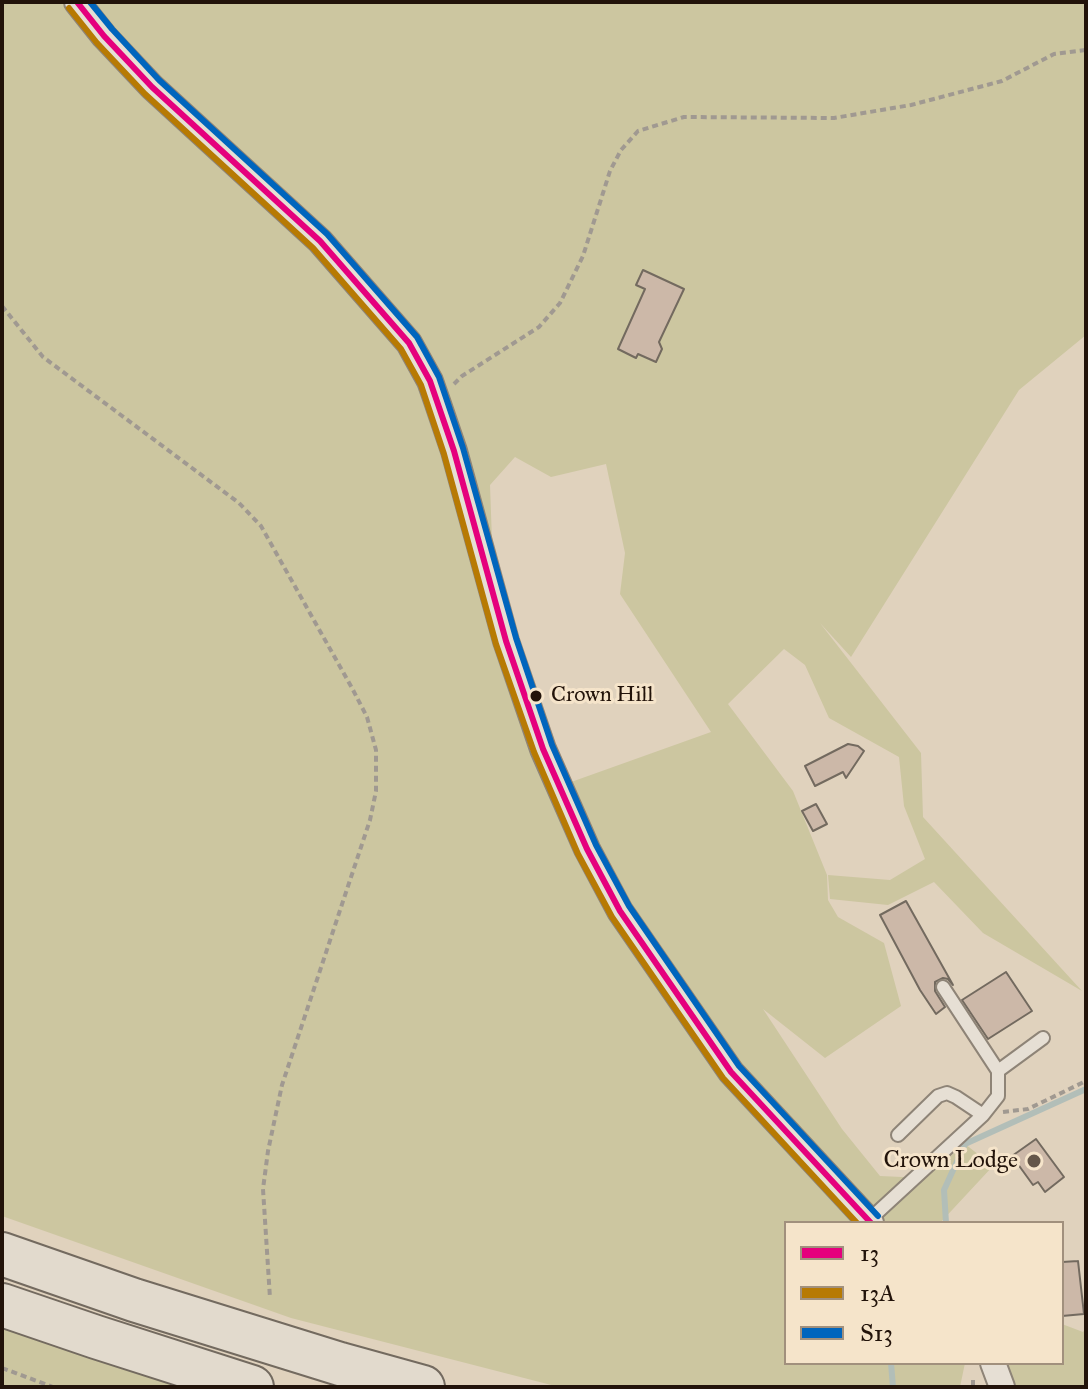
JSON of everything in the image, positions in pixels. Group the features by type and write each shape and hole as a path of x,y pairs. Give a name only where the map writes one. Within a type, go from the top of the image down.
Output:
{"highway":[{"path":"2,1254 149,1305 423,1387"},
{"path":"2,1305 252,1387"}],"street":[{"path":"77,2 152,87 320,241 409,343 430,381 454,451 506,641 543,749 587,849 620,911 731,1072 869,1221"},
{"path":"994,1365 1002,1387"}],"lane":[{"path":"871,1221 983,1115 998,1096 998,1071 943,987"},
{"path":"998,1071 1043,1038"},
{"path":"898,1135 938,1096 947,1093 983,1115"}],"path":[{"path":"437,401 462,376 539,327 560,303 583,256 610,171 621,150 638,131 684,117 834,118 911,105 1002,81 1054,54 1086,50"},
{"path":"2,306 43,357 239,503 261,526 367,717 376,750 376,791 370,820 282,1085 268,1151 263,1189 270,1298"},
{"path":"983,1115 1028,1109 1086,1081"},
{"path":"2,1368 53,1387"},
{"path":"973,1380 973,1387"}],"shaded area":[{"path":"2,2 1086,2 1086,335 1019,390 851,657 820,623 921,753 923,817 1082,991 983,933 934,882 888,905 830,899 828,875 890,880 925,859 904,806 899,757 829,718 805,665 784,649 728,704 793,791 827,875 828,900 838,917 884,943 901,1006 825,1058 763,1009 842,1129 880,1176 924,1178 965,1144 993,1166 942,1221 784,1221 784,1365 965,1365 960,1387 559,1387 291,1318 2,1216","holes":["515,457 551,477 606,464 625,553 620,594 711,732 560,786 494,597 490,485"]},
{"path":"1064,1325 1083,1332 1086,1327 1086,1387 1003,1387 987,1365 1064,1365"},
{"path":"2,1327 195,1387 2,1387"}],"building":[{"path":"643,270 684,289 659,342 662,349 656,362 638,354 636,358 618,349 645,289 636,285"},
{"path":"848,744 864,751 846,778 843,772 815,786 805,766"},
{"path":"816,804 827,824 813,831 802,811"},
{"path":"906,901 953,985 943,978 935,982 935,991 945,1007 936,1014 880,915"},
{"path":"1006,972 1032,1011 988,1039 962,1000"},
{"name":"Crown Lodge","path":"1036,1139 1064,1177 1045,1192 1038,1182 1033,1185 1012,1156"},
{"path":"1078,1261 1084,1314 1064,1316 1064,1262"}],"waterway":[{"path":"946,1221 944,1190 965,1144 1086,1089"},
{"path":"891,1365 893,1387"}],"transit line":[{"name":"13","path":"77,2 152,87 320,241 409,343 430,381 454,451 506,641 543,749 587,849 620,911 731,1072 869,1221"},
{"name":"S13","path":"90,2 159,80 327,234 417,337 439,377 463,448 516,638 552,745 596,845 629,906 739,1066 878,1216"},
{"name":"13A","path":"69,8 145,94 313,248 401,349 421,385 444,454 496,644 534,752 578,854 612,917 723,1078 855,1221"}],"place":[{"name":"Crown Hill","path":"536,696"},
{"name":"Crown Lodge","path":"1034,1161"}]}
